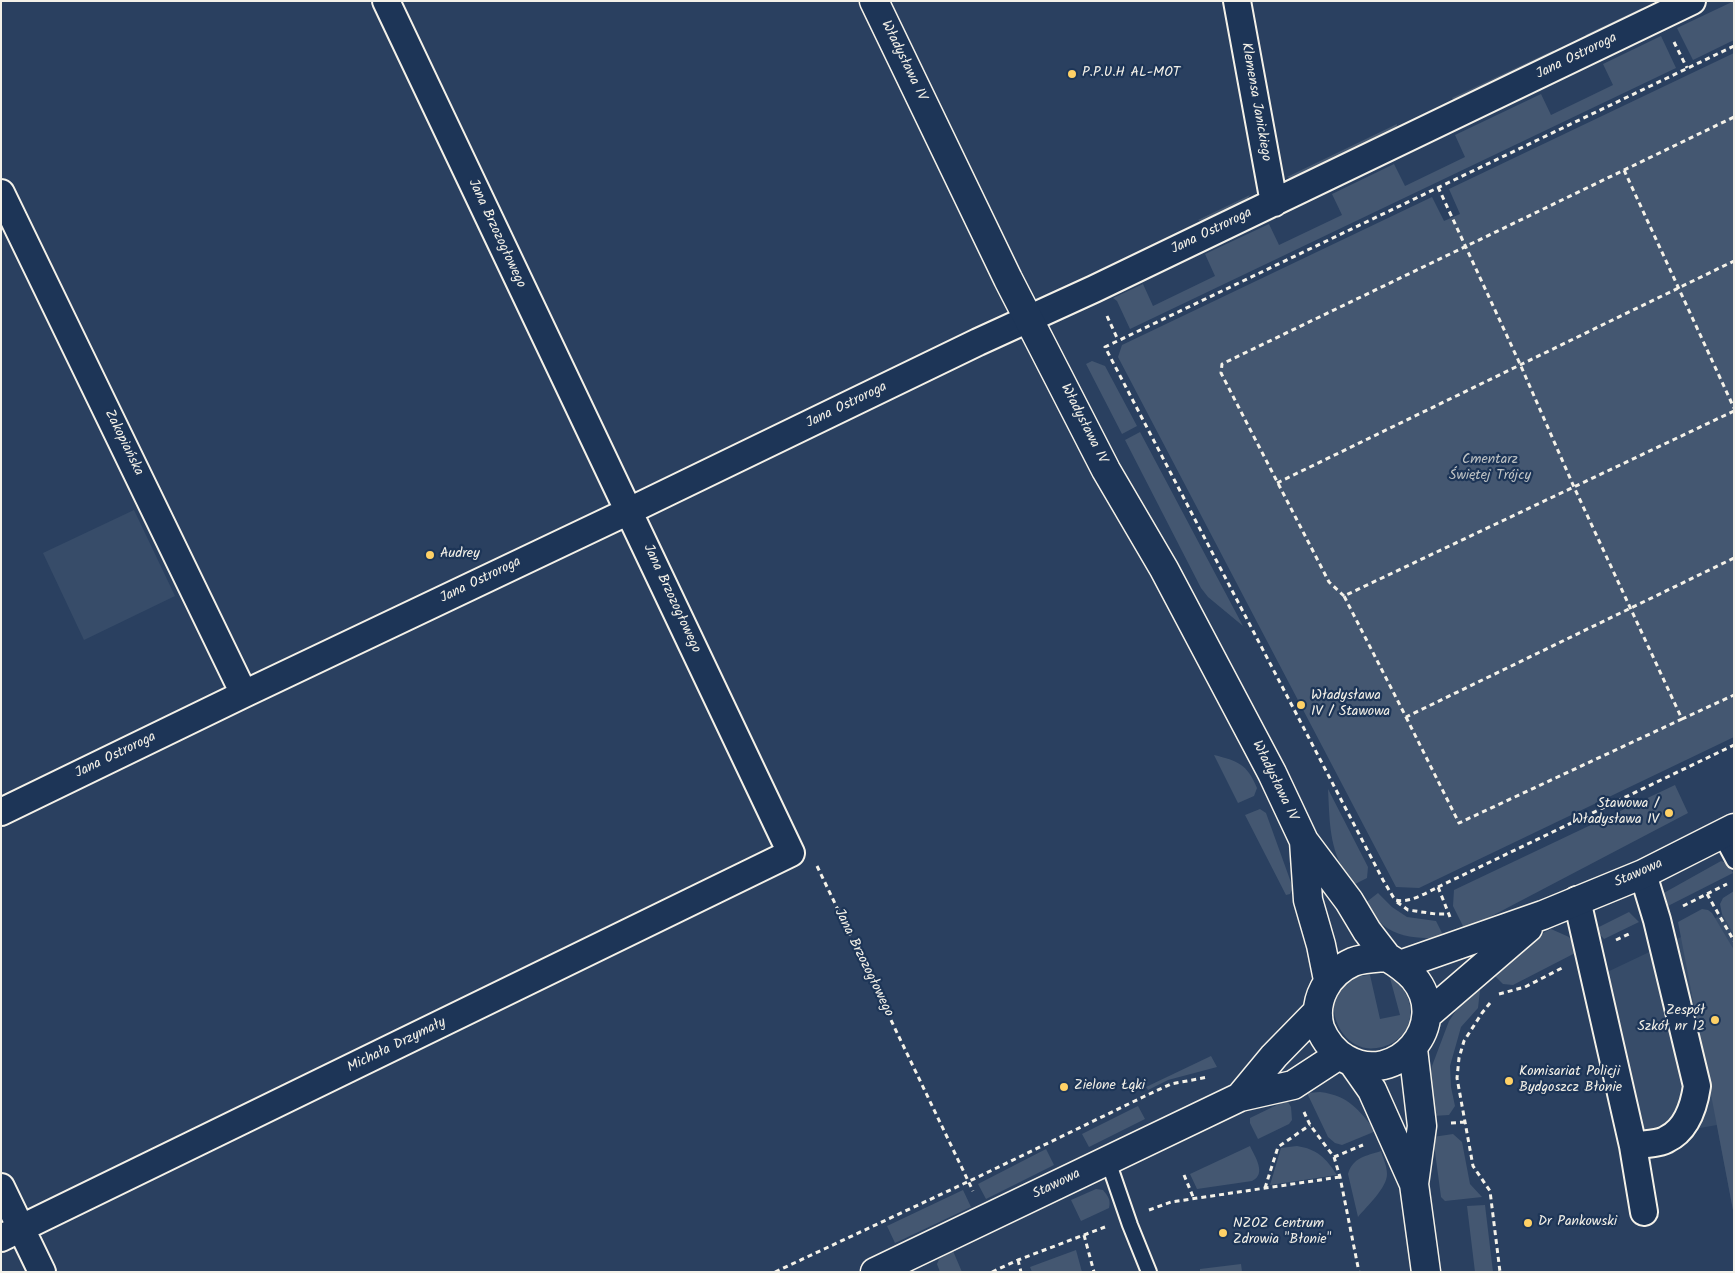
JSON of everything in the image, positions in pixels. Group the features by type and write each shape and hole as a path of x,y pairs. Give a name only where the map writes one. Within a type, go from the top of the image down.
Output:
{"street":[{"name":"Jana Brzozogłowego","path":"386,1 791,853"},
{"name":"Władysława IV","path":"874,1 1008,279 1106,470 1164,569 1272,773 1304,841 1349,901 1367,931 1394,961"},
{"name":"Klemensa Janickiego","path":"1237,1 1274,203"},
{"name":"Jana Ostroroga","path":"1,812 1692,1"},
{"name":"Zakopiańska","path":"1,193 244,694"},
{"name":"Stawowa","path":"1394,961 1461,945 1543,915 1643,874 1727,832"},
{"name":"Władysława IV","path":"1304,841 1308,900 1321,944 1328,980"},
{"name":"Michała Drzymały","path":"11,1233 791,853"},
{"path":"1632,1146 1667,1140 1682,1127 1695,1102 1696,1086 1657,920 1643,874"},
{"path":"1577,900 1632,1146 1644,1212"},
{"name":"Stawowa","path":"1427,1015 1543,915"},
{"path":"1346,1059 1371,1067 1390,1064 1413,1049 1427,1015 1424,996 1414,978 1394,961 1369,958 1354,962 1340,969 1328,980 1321,995 1318,1011 1320,1028 1330,1046 1346,1059 1372,1090 1414,1184"},
{"name":"Stawowa","path":"1240,1097 1274,1056 1318,1011"},
{"path":"1413,1049 1422,1126 1414,1184 1426,1272"},
{"name":"Stawowa","path":"875,1272 1240,1097 1293,1086 1346,1059"},
{"path":"1,1187 11,1233 42,1272"}],"lane":[{"path":"1727,832 1734,861"},
{"path":"1108,1161 1149,1272"}],"path":[{"path":"1448,914 1408,910 1394,900 1105,347 1734,46"},
{"path":"1734,118 1222,364 1222,373 1277,483 1329,582 1344,596 1459,823 1734,695"},
{"path":"1344,596 1734,409 1624,170"},
{"path":"1438,187 1682,719"},
{"path":"1277,483 1734,261"},
{"path":"1406,717 1734,558"},
{"path":"1394,900 1400,901 1412,898 1438,887 1734,745"},
{"name":"Jana Brzozogłowego","path":"791,853 813,858 968,1182"},
{"path":"1438,887 1461,945"},
{"path":"1707,894 1734,941"},
{"path":"1478,970 1498,994"},
{"path":"1492,1001 1464,1041 1458,1058 1457,1078 1473,1166 1490,1191 1500,1272"},
{"path":"775,1272 1171,1084 1206,1078 1213,1074"},
{"path":"1293,1086 1310,1126 1334,1157 1340,1177 1359,1272"},
{"path":"1265,1188 1278,1147 1310,1126"},
{"path":"1184,1175 1194,1198"},
{"path":"992,1272 1018,1260 1171,1202 1340,1177"},
{"path":"1084,1235 1094,1272"},
{"path":"1018,1260 1021,1272"}],"shaded area":[{"path":"134,510 175,596 84,640 43,553"},
{"path":"1734,908 1734,1216 1717,1125 1619,1142 1603,974 1681,937"}],"green space":[{"path":"1734,1 1734,40 1693,60 1677,28"},
{"path":"1642,8 1646,10 1591,37 1585,35"},
{"path":"1661,36 1676,68 1130,329 1117,301 1113,298 1143,284 1153,306 1215,276 1205,254 1269,224 1279,245 1342,215 1332,194 1394,164 1405,186 1465,157 1455,135 1541,94 1551,115 1613,85 1603,64"},
{"path":"1554,50 1552,55 1456,102 1452,98"},
{"name":"Cmentarz Świętej Trójcy","path":"1734,53 1734,737 1419,888 1396,887 1118,357 1122,345 1432,197 1444,221 1460,214 1449,189"},
{"path":"1397,124 1396,129 1293,179 1287,177"},
{"path":"1250,195 1246,201 1204,222 1198,220"},
{"path":"1092,361 1105,366 1137,426 1122,434 1086,364"},
{"path":"1140,432 1243,626 1208,597 1201,588 1125,440"},
{"path":"1214,755 1236,762 1245,769 1257,788 1254,796 1238,803"},
{"path":"1675,785 1688,813 1486,919 1464,928 1453,906 1454,890"},
{"path":"1328,789 1368,867 1367,878 1353,885 1339,862 1332,839"},
{"path":"1260,809 1266,813 1293,888 1290,894 1286,895 1245,815"},
{"path":"1721,861 1727,863 1733,873 1664,908 1662,894"},
{"path":"1734,891 1734,935 1722,914 1720,904 1723,898"},
{"path":"1378,893 1392,907 1407,917 1436,921 1444,937 1412,937 1390,930 1364,904"},
{"name":"Zespół Szkół nr 12","path":"1702,909 1712,913 1734,950 1734,1215 1678,922"},
{"path":"1629,912 1639,922 1604,939 1595,929"},
{"path":"1551,929 1569,937 1579,951 1513,985 1503,984 1492,973 1537,936"},
{"path":"1370,975 1380,1019 1400,1015 1390,978 1400,985 1406,995 1410,1005 1410,1016 1408,1026 1394,1042 1382,1047 1366,1048 1347,1038 1340,1029 1334,1008 1335,997 1348,980"},
{"path":"1476,986 1480,990 1478,1008 1461,1027 1450,1066 1451,1087 1455,1106 1449,1115 1432,1116 1429,1078 1432,1066 1449,1021"},
{"path":"1211,1056 1217,1067 1168,1080 1148,1090 1146,1087"},
{"path":"1320,1092 1339,1097 1352,1105 1376,1131 1342,1145 1335,1143 1328,1137 1307,1093"},
{"path":"1287,1100 1291,1107 1292,1120 1289,1124 1258,1139 1250,1123 1250,1118"},
{"path":"1138,1106 1145,1119 1089,1147 1082,1134"},
{"path":"1453,1134 1462,1142 1470,1184 1482,1197 1445,1201 1441,1197 1433,1137"},
{"path":"1250,1146 1257,1160 1259,1170 1256,1178 1252,1181 1197,1189 1190,1174"},
{"path":"1297,1146 1316,1152 1329,1164 1337,1175 1270,1185 1281,1148"},
{"path":"1046,1149 1054,1165 986,1199 978,1184"},
{"path":"1381,1151 1387,1174 1384,1185 1358,1217 1348,1174 1350,1168 1365,1156"},
{"path":"1096,1189 1103,1190 1106,1194 1109,1200 1109,1208 1081,1221 1071,1200"},
{"path":"963,1190 971,1207 895,1243 887,1226"},
{"path":"1485,1205 1493,1272 1475,1272 1467,1206"},
{"path":"1076,1250 1082,1272 1032,1272 1030,1267"},
{"path":"953,1251 962,1272 940,1272 937,1264 939,1259"},
{"path":"1241,1264 1242,1272 1200,1272 1200,1269"}],"place":[{"name":"P.P.U.H AL-MOT","path":"1072,74"},
{"name":"Audrey","path":"430,555"},
{"name":"Władysława IV / Stawowa","path":"1301,705"},
{"name":"Stawowa / Władysława IV","path":"1669,813"},
{"name":"Zespół Szkół nr 12","path":"1715,1020"},
{"name":"Komisariat Policji Bydgoszcz Błonie","path":"1509,1081"},
{"name":"Zielone Łąki","path":"1064,1087"},
{"name":"Dr Pankowski","path":"1528,1223"},
{"name":"NZOZ Centrum Zdrowia \"Błonie\"","path":"1223,1233"}]}
